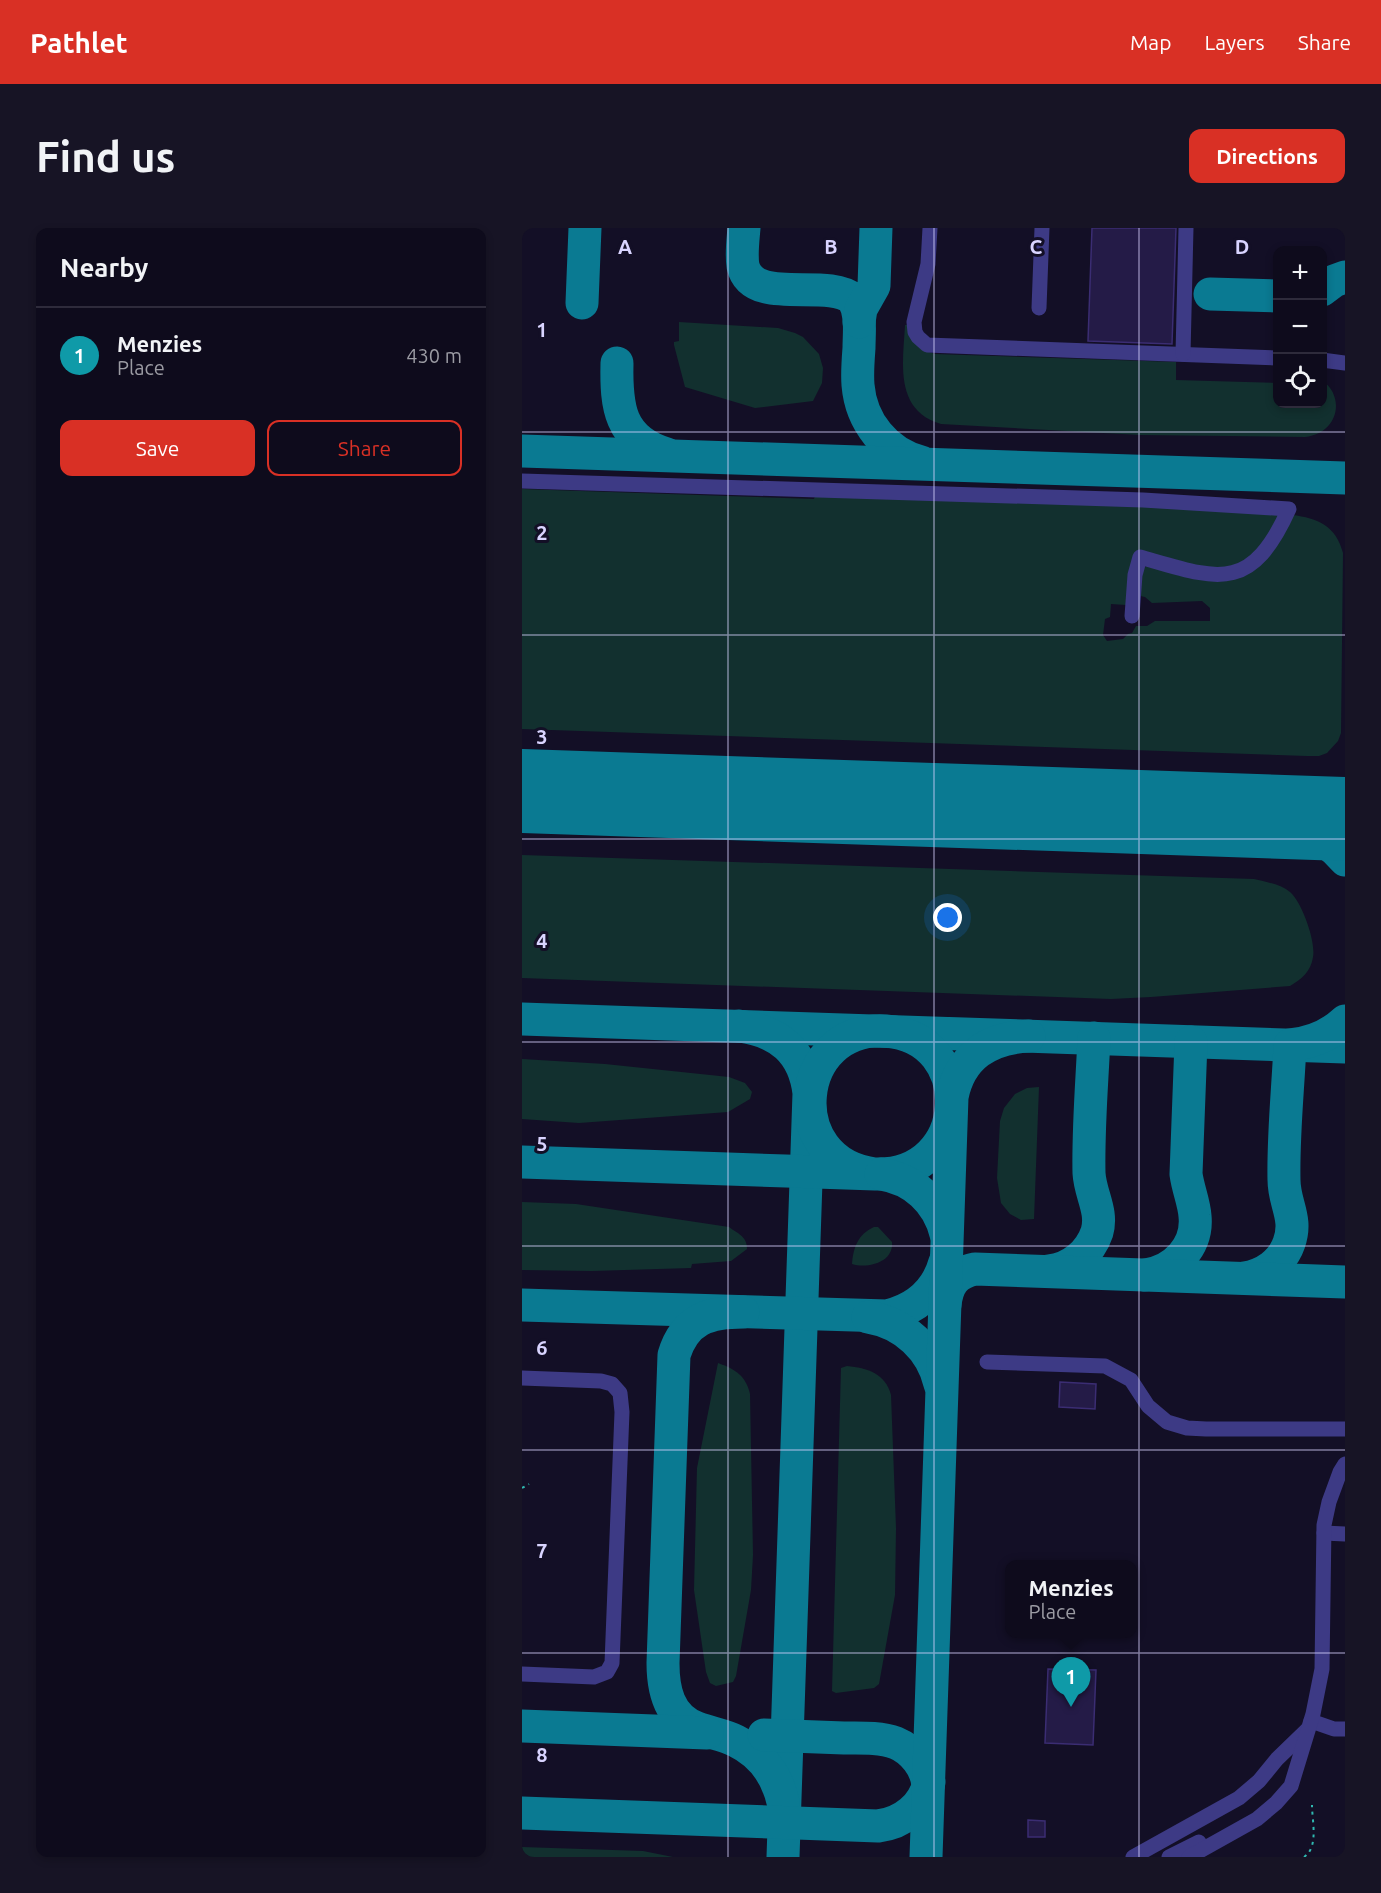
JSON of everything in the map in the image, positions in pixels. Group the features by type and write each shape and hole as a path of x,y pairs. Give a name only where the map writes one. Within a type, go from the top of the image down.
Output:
{"street":[{"path":"930,228 928,264 914,322 915,332 927,345 1273,358"},
{"path":"1039,308 1042,228"},
{"path":"1182,354 1186,228"},
{"path":"1327,361 1345,363"},
{"path":"522,481 1143,500 1288,509 1278,530 1260,557 1247,568 1232,574 1197,573 1140,557 1135,575 1131,616"},
{"path":"987,1362 1105,1366 1131,1380 1148,1406 1167,1422 1187,1428 1345,1430"},
{"path":"522,1378 609,1383 620,1393 622,1412 612,1663 607,1671 594,1677 522,1674"},
{"path":"1190,1857 1255,1821 1291,1786 1310,1725 1322,1669 1324,1533 1329,1502 1345,1464"},
{"path":"1324,1533 1345,1534"},
{"path":"1310,1725 1345,1729"},
{"path":"1133,1857 1239,1798 1259,1781 1310,1725"},
{"path":"1148,1857 1248,1802 1268,1784 1310,1725"},
{"path":"1169,1857 1231,1825 1269,1799 1289,1776 1310,1725"}],"path":[{"path":"522,1488 529,1484"},
{"path":"1304,1857 1313,1845 1312,1805"}],"green space":[{"path":"679,322 778,328 803,337 819,354 823,368 822,383 813,401 755,408 685,387 674,345 674,342 679,341"},
{"path":"905,325 908,325 921,349 935,354 1176,362 1176,380 1273,383 1273,408 1327,408 1327,385 1334,396 1335,414 1325,429 1305,437 1140,435 941,424 926,417 915,408 908,397 903,355"},
{"path":"522,489 814,499 815,496 1128,505 1279,514 1276,526 1265,543 1252,558 1237,566 1221,570 1188,568 1137,552 1126,605 1111,604 1110,617 1105,619 1103,635 1107,641 1123,639 1132,633 1136,626 1147,626 1155,621 1210,621 1210,608 1202,601 1152,603 1145,597 1136,595 1138,577 1146,567 1157,565 1213,578 1237,576 1247,572 1263,559 1292,515 1310,518 1331,530 1343,553 1341,733 1338,741 1327,753 1307,756 522,729"},
{"path":"522,855 1254,879 1282,887 1295,897 1310,932 1313,957 1305,974 1290,986 1111,999 522,978"},
{"path":"522,1059 605,1064 729,1077 745,1083 752,1092 750,1099 728,1112 579,1123 522,1119"},
{"path":"1039,1087 1034,1219 1021,1220 1010,1214 1001,1203 997,1178 1000,1121 1004,1108 1015,1094 1027,1088"},
{"path":"522,1202 576,1204 729,1227 744,1238 747,1249 731,1261 692,1264 691,1268 592,1271 522,1270"},
{"path":"878,1227 892,1242 889,1255 872,1265 852,1264 857,1242 864,1233"},
{"path":"718,1363 739,1374 746,1382 750,1394 753,1555 751,1590 736,1676 733,1682 716,1686 710,1683 706,1672 694,1590 697,1468"},
{"path":"847,1366 874,1373 884,1381 891,1395 896,1528 895,1595 879,1684 874,1688 836,1693 832,1691 841,1368"},
{"path":"522,1847 643,1851 673,1857 522,1857"}],"building":[{"path":"1092,228 1176,228 1172,344 1088,341"},
{"path":"1060,1382 1096,1384 1095,1409 1059,1407"},
{"path":"1048,1669 1096,1670 1093,1745 1045,1743"},
{"path":"1028,1820 1045,1821 1045,1837 1028,1837"}],"taxiway":[{"path":"582,303 585,228"},
{"path":"744,228 742,261 749,278 775,289 826,290 841,293 853,299 859,317 858,380 864,411 870,423 886,443 908,458 921,462"},
{"path":"859,322 861,309 874,286 876,228"},
{"path":"1327,286 1345,277"},
{"path":"1210,294 1273,296"},
{"path":"617,363 620,407 630,430 651,448 667,454"},
{"path":"522,451 1345,478"},
{"path":"1279,816 1321,811 1345,798"},
{"path":"1233,815 1280,822 1308,831 1321,838 1345,860"},
{"path":"522,1019 1345,1047"},
{"path":"1244,1278 1265,1271 1277,1262 1286,1250 1291,1234 1291,1218 1284,1180 1290,1045 1319,1038 1333,1031 1345,1021"},
{"path":"739,1026 766,1033 787,1046 802,1066 809,1093 783,1857"},
{"path":"522,1162 875,1174 907,1169 931,1154 945,1132 951,1106 949,1080 937,1057 916,1039 886,1031 855,1035 832,1049 817,1070 810,1096 812,1122 824,1146 844,1164 875,1174"},
{"path":"926,1857 952,1097 962,1070 979,1052 1001,1041 1029,1036"},
{"path":"1049,1271 1065,1267 1079,1259 1090,1247 1097,1232 1098,1217 1089,1173 1094,1038"},
{"path":"1145,1275 1156,1273 1175,1262 1188,1247 1195,1227 1186,1174 1191,1042"},
{"path":"881,1174 914,1186 937,1211 946,1234"},
{"path":"522,1305 887,1316 907,1309 924,1297 937,1282 945,1262"},
{"path":"945,1305 953,1281 962,1274 975,1269 1345,1282"},
{"path":"743,1312 719,1314 700,1320 685,1333 674,1355 663,1673 669,1701 679,1717 697,1728 731,1739 753,1752 772,1774 783,1802"},
{"path":"868,1317 893,1325 914,1340 930,1360 940,1384"},
{"path":"522,1726 707,1733"},
{"path":"764,1735 870,1738 890,1741 908,1750 918,1760 925,1773 928,1786"},
{"path":"522,1813 878,1826 896,1821 911,1812 922,1799 929,1782"}],"runway":[{"path":"522,791 1345,819"}],"place":[{"name":"Menzies","path":"1071,1707"}]}
